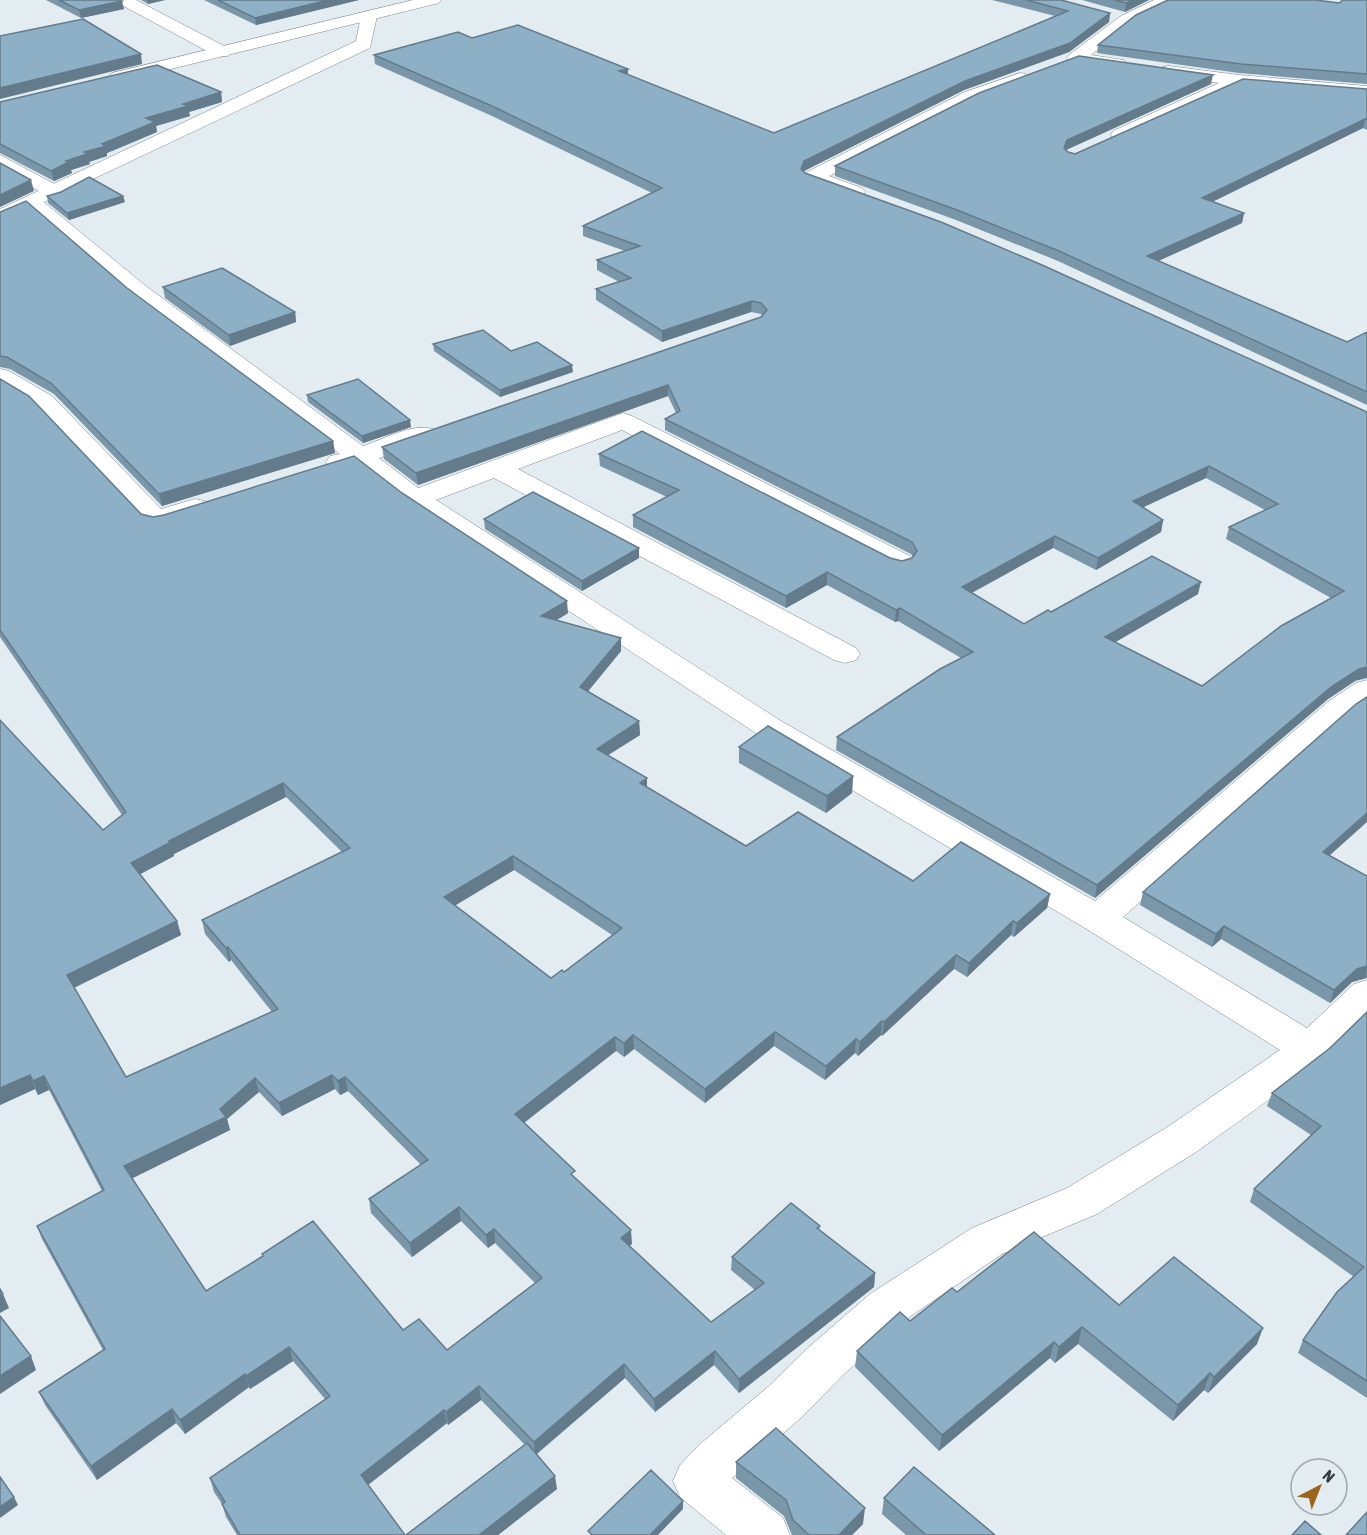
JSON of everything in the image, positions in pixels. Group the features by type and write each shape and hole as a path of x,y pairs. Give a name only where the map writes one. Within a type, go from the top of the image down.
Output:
{"street":[{"path":"124,0 222,52"},
{"path":"100,82 433,0"},
{"path":"877,199 812,177 971,96 1076,58 1127,19 1167,0"},
{"path":"1106,14 1127,19"},
{"path":"0,217 364,44 369,16"},
{"path":"1076,58 1133,66"},
{"path":"1156,69 1239,80 1367,91"},
{"path":"1105,142 1239,80"},
{"path":"0,161 55,192"},
{"path":"33,202 139,292 415,498 770,728 1098,919 1310,1050"},
{"path":"0,376 43,401 156,519 212,501"},
{"path":"415,498 623,421 900,562"},
{"path":"314,470 449,425"},
{"path":"496,468 845,654"},
{"path":"1098,919 1340,708 1367,690"},
{"path":"765,1535 697,1481 716,1461 786,1401 826,1361 886,1308 987,1241 1082,1201 1181,1140 1310,1050 1367,994"}],"building":[{"path":"59,0 120,0 122,1 79,10"},
{"path":"218,0 328,0 255,18"},
{"path":"1026,0 1061,0 1110,13 1070,43 965,81 804,161 801,169 805,173 941,222 1042,265 1367,412 1367,667 1359,669 1331,687 1097,885 837,737 940,669 973,652 900,608 896,610 827,572 786,596 633,515 679,490 599,454 642,431 890,558 902,561 912,558 917,551 912,542 665,419 680,411 668,385 416,473 382,447 761,317 767,310 761,303 752,301 662,331 596,289 631,278 597,260 640,246 583,226 662,188 492,106 374,55 458,32 472,38 518,25 628,69 619,71 774,133 1068,11","holes":["1209,466 1278,504 1229,527 1344,591 1281,626 1202,686 1105,637 1201,582 1152,556 1051,612 1048,610 1024,624 962,587 1055,536 1098,558 1163,520 1133,501"]},
{"path":"1114,0 1133,0 1126,3"},
{"path":"1168,0 1316,0 1339,3 1343,0 1367,0 1367,74 1241,64 1098,45 1136,15"},
{"path":"83,19 141,54 0,88 0,36"},
{"path":"1079,56 1213,75 1067,140 1064,148 1075,154 1243,79 1367,89 1367,119 1202,198 1244,213 1147,256 1347,342 1367,332 1367,392 1059,251 957,210 835,166 979,93"},
{"path":"157,65 221,92 183,104 188,106 146,118 155,122 102,144 105,146 103,147 84,152 87,154 66,161 69,162 51,171 0,144 0,102"},
{"path":"0,163 31,180 0,195"},
{"path":"89,177 123,196 67,213 47,196 61,192"},
{"path":"26,201 127,288 333,441 159,494 51,383 7,357 0,356 0,212"},
{"path":"222,268 295,312 229,335 163,287"},
{"path":"483,330 511,351 537,342 572,365 500,390 433,344"},
{"path":"0,379 29,396 141,514 153,517 354,456 402,493 567,601 541,616 621,638 580,687 639,721 597,749 647,778 640,783 746,846 798,812 913,881 961,842 1050,894 1017,923 1013,921 969,963 956,955 884,1022 882,1021 860,1042 856,1039 826,1066 775,1032 705,1089 633,1035 624,1043 615,1037 515,1114 575,1171 571,1174 631,1230 621,1238 711,1322 764,1283 732,1257 791,1203 820,1226 817,1228 875,1273 739,1379 715,1351 654,1399 624,1364 534,1442 479,1386 446,1412 444,1410 361,1475 405,1535 240,1535 222,1504 225,1502 210,1478 330,1396 289,1347 246,1376 245,1374 180,1420 172,1409 91,1466 39,1392 105,1349 37,1226 104,1190 44,1076 33,1081 30,1075 0,1088 0,720 103,830 126,812 0,630","holes":["283,783 350,848 202,920 226,948 228,947 278,1009 126,1077 67,975 177,921 131,863 171,842 169,841","513,856 622,928 564,972 562,970 551,978 444,897","332,1075 338,1081 345,1077 428,1160 369,1199 410,1243 459,1207 486,1235 494,1229 542,1278 447,1350 419,1319 403,1330 313,1221 262,1254 263,1256 206,1291 124,1166 226,1117 220,1109 255,1078 279,1103"]},
{"path":"358,379 410,420 362,436 307,395"},
{"path":"533,492 639,548 582,581 484,519"},
{"path":"1367,697 1367,813 1323,852 1367,876 1367,966 1357,969 1334,990 1224,926 1216,934 1143,892 1356,704"},
{"path":"768,726 853,776 827,796 739,747"},
{"path":"1367,1012 1367,1381 1303,1340 1337,1292 1364,1267 1254,1189 1321,1126 1272,1093 1330,1048"},
{"path":"1034,1232 1119,1305 1174,1257 1263,1328 1214,1377 1210,1373 1178,1405 1082,1327 1059,1347 1054,1342 942,1435 857,1351 900,1312 910,1321 952,1288 957,1292"},
{"path":"0,1316 31,1356 0,1376"},
{"path":"776,1428 865,1508 839,1535 809,1535 793,1520 786,1500 736,1462"},
{"path":"527,1443 555,1476 479,1535 406,1535"},
{"path":"914,1467 995,1535 926,1535 884,1498"},
{"path":"651,1470 683,1501 650,1535 592,1535 588,1531"},
{"path":"0,1477 14,1497 0,1507"},
{"path":"1367,1512 1367,1535 1346,1535"},
{"path":"1305,1521 1321,1535 1292,1535"}]}
